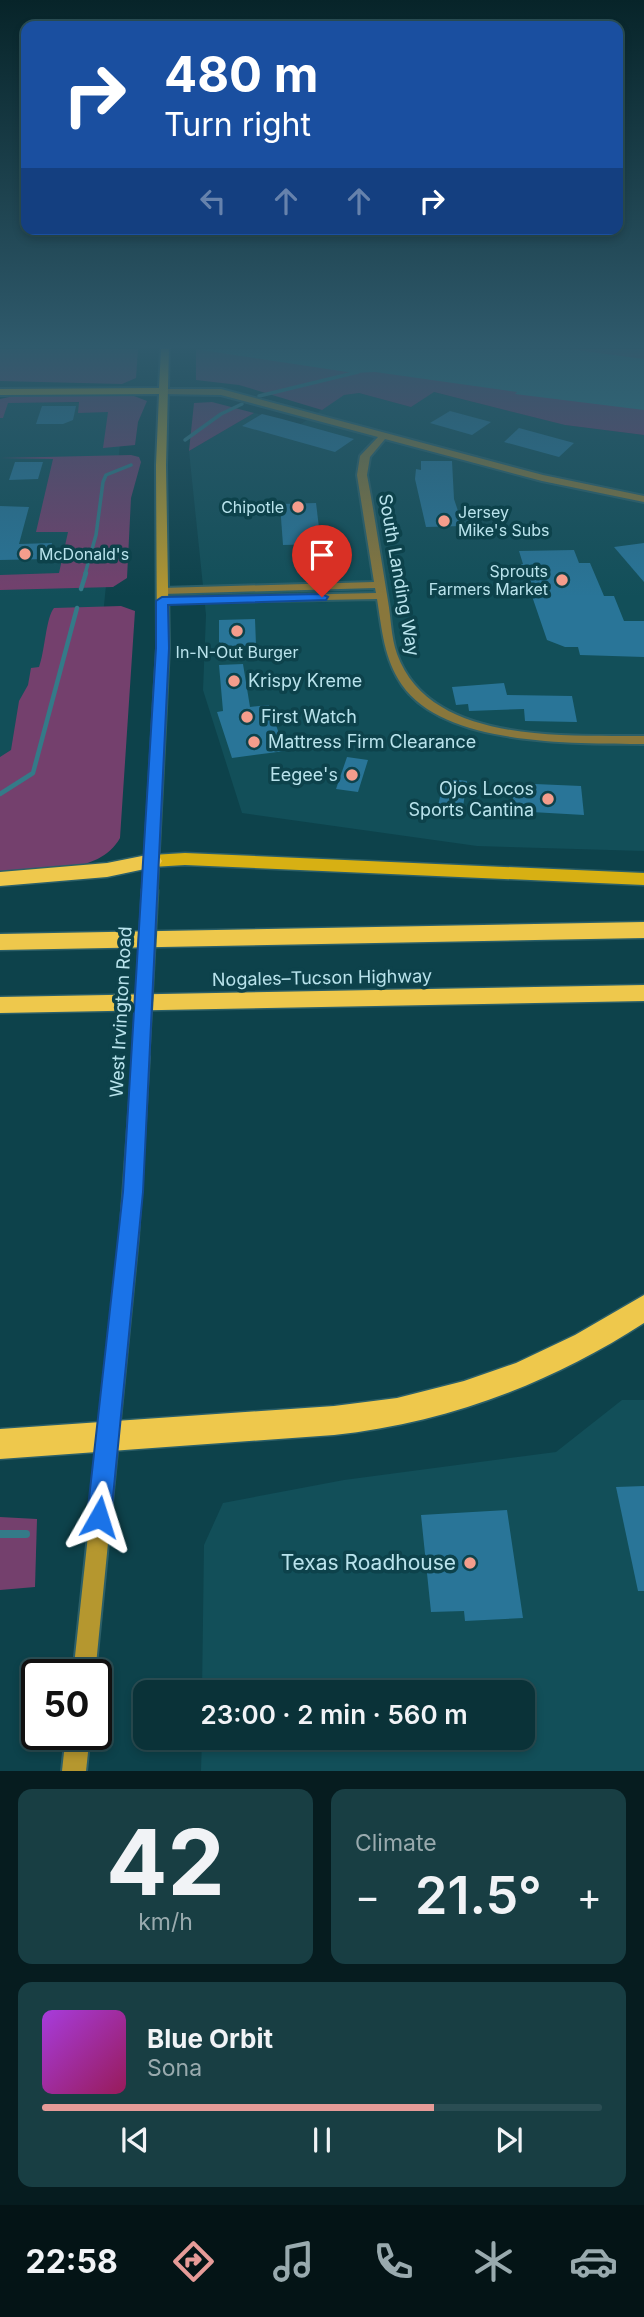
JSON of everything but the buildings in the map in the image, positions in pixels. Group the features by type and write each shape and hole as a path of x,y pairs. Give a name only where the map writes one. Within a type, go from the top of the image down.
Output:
{"highway":[{"path":"0,878 107,870 152,861"},
{"path":"0,942 644,930"},
{"name":"Nogales–Tucson Highway","path":"0,1006 644,993"},
{"path":"0,1444 107,1439 395,1412 478,1393 540,1369 599,1338 644,1308"}],"main road":[{"name":"West Irvington Road","path":"85,1659 133,1192 163,648 162,432"},
{"path":"152,861 185,859 644,879"},
{"path":"74,1771 76,1750"}],"street":[{"path":"367,432 550,480 644,499"},
{"name":"South Landing Way","path":"383,436 368,451 362,465 392,655 411,690 447,714 498,732 536,737 644,740"},
{"path":"162,596 381,590"}],"shaded area":[{"path":"0,432 121,432 83,818 0,833"},
{"path":"105,432 137,432 135,445 103,448"},
{"path":"191,432 222,432 189,451"},
{"path":"222,432 618,432 644,435 644,851 477,846 242,813 203,690 206,615 189,451"},
{"path":"618,432 644,432 644,435"},
{"path":"139,457 141,462 131,498 127,578 113,587 0,590 0,575 59,573 68,532 36,532 53,459 0,458"},
{"path":"121,606 135,611 120,838 98,859 83,865 49,870 0,872 0,757 11,750 19,701 28,685 31,668 39,667 51,612 54,608"},
{"path":"622,1400 644,1400 644,1771 201,1771 202,1750 535,1750 535,1680 202,1680 204,1545 223,1503 344,1480 556,1452"},
{"path":"0,1517 37,1519 35,1587 0,1590"}],"waterway":[{"path":"185,440 197,432"},
{"path":"85,574 96,535 103,482 106,475 131,465"},
{"path":"81,589 86,573"},
{"path":"0,794 33,773 77,608"},
{"path":"0,1534 26,1534"}],"place":[{"name":"Chipotle","path":"298,507"},
{"name":"Jersey Mike's Subs","path":"444,521"},
{"name":"McDonald's","path":"25,554"},
{"name":"Sprouts Farmers Market","path":"562,580"},
{"name":"In-N-Out Burger","path":"237,631"},
{"name":"Krispy Kreme","path":"234,681"},
{"name":"First Watch","path":"247,717"},
{"name":"Mattress Firm Clearance","path":"254,742"},
{"name":"Eegee's","path":"352,775"},
{"name":"Ojos Locos Sports Cantina","path":"548,799"},
{"name":"Texas Roadhouse","path":"470,1563"}],"route":[{"path":"99,1517 133,1192 163,648 162,601 322,597"}]}
